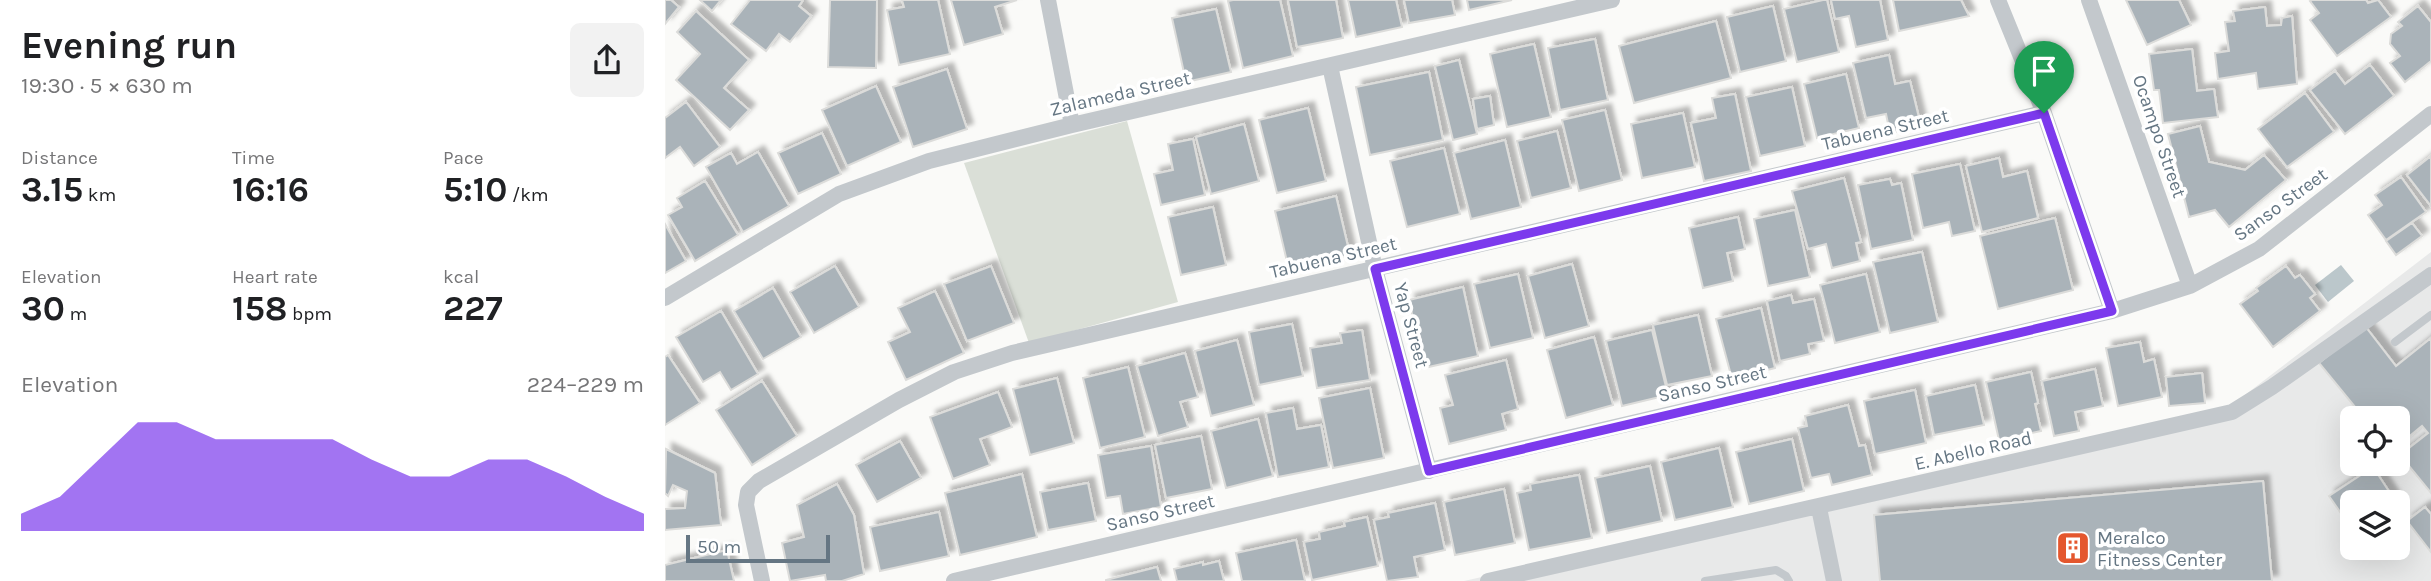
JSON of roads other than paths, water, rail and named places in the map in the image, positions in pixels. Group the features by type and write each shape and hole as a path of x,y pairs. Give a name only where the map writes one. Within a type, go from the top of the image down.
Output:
{"street":[{"path":"1048,0 1072,125"},
{"name":"Zalameda Street","path":"665,298 839,194 929,161 1072,125 1612,0"},
{"path":"1997,0 2044,113 2112,311"},
{"name":"Ocampo Street","path":"2089,0 2190,286"},
{"name":"Yap Street","path":"1330,66 1375,269 1429,471"},
{"name":"Tabuena Street","path":"762,581 746,505 748,492 759,481 899,400 954,372 1012,353 2044,113"},
{"name":"Sanso Street","path":"954,581 2112,311 2190,286 2259,249 2431,114"},
{"name":"E. Abello Road","path":"1488,581 1819,508 2238,409 2431,275"},
{"path":"1819,508 1833,581"}],"lane":[{"path":"2395,342 2431,314"},
{"path":"1705,581 1776,570 1789,581"}],"place":[{"name":"Meralco Fitness Center","path":"2073,548"}]}
